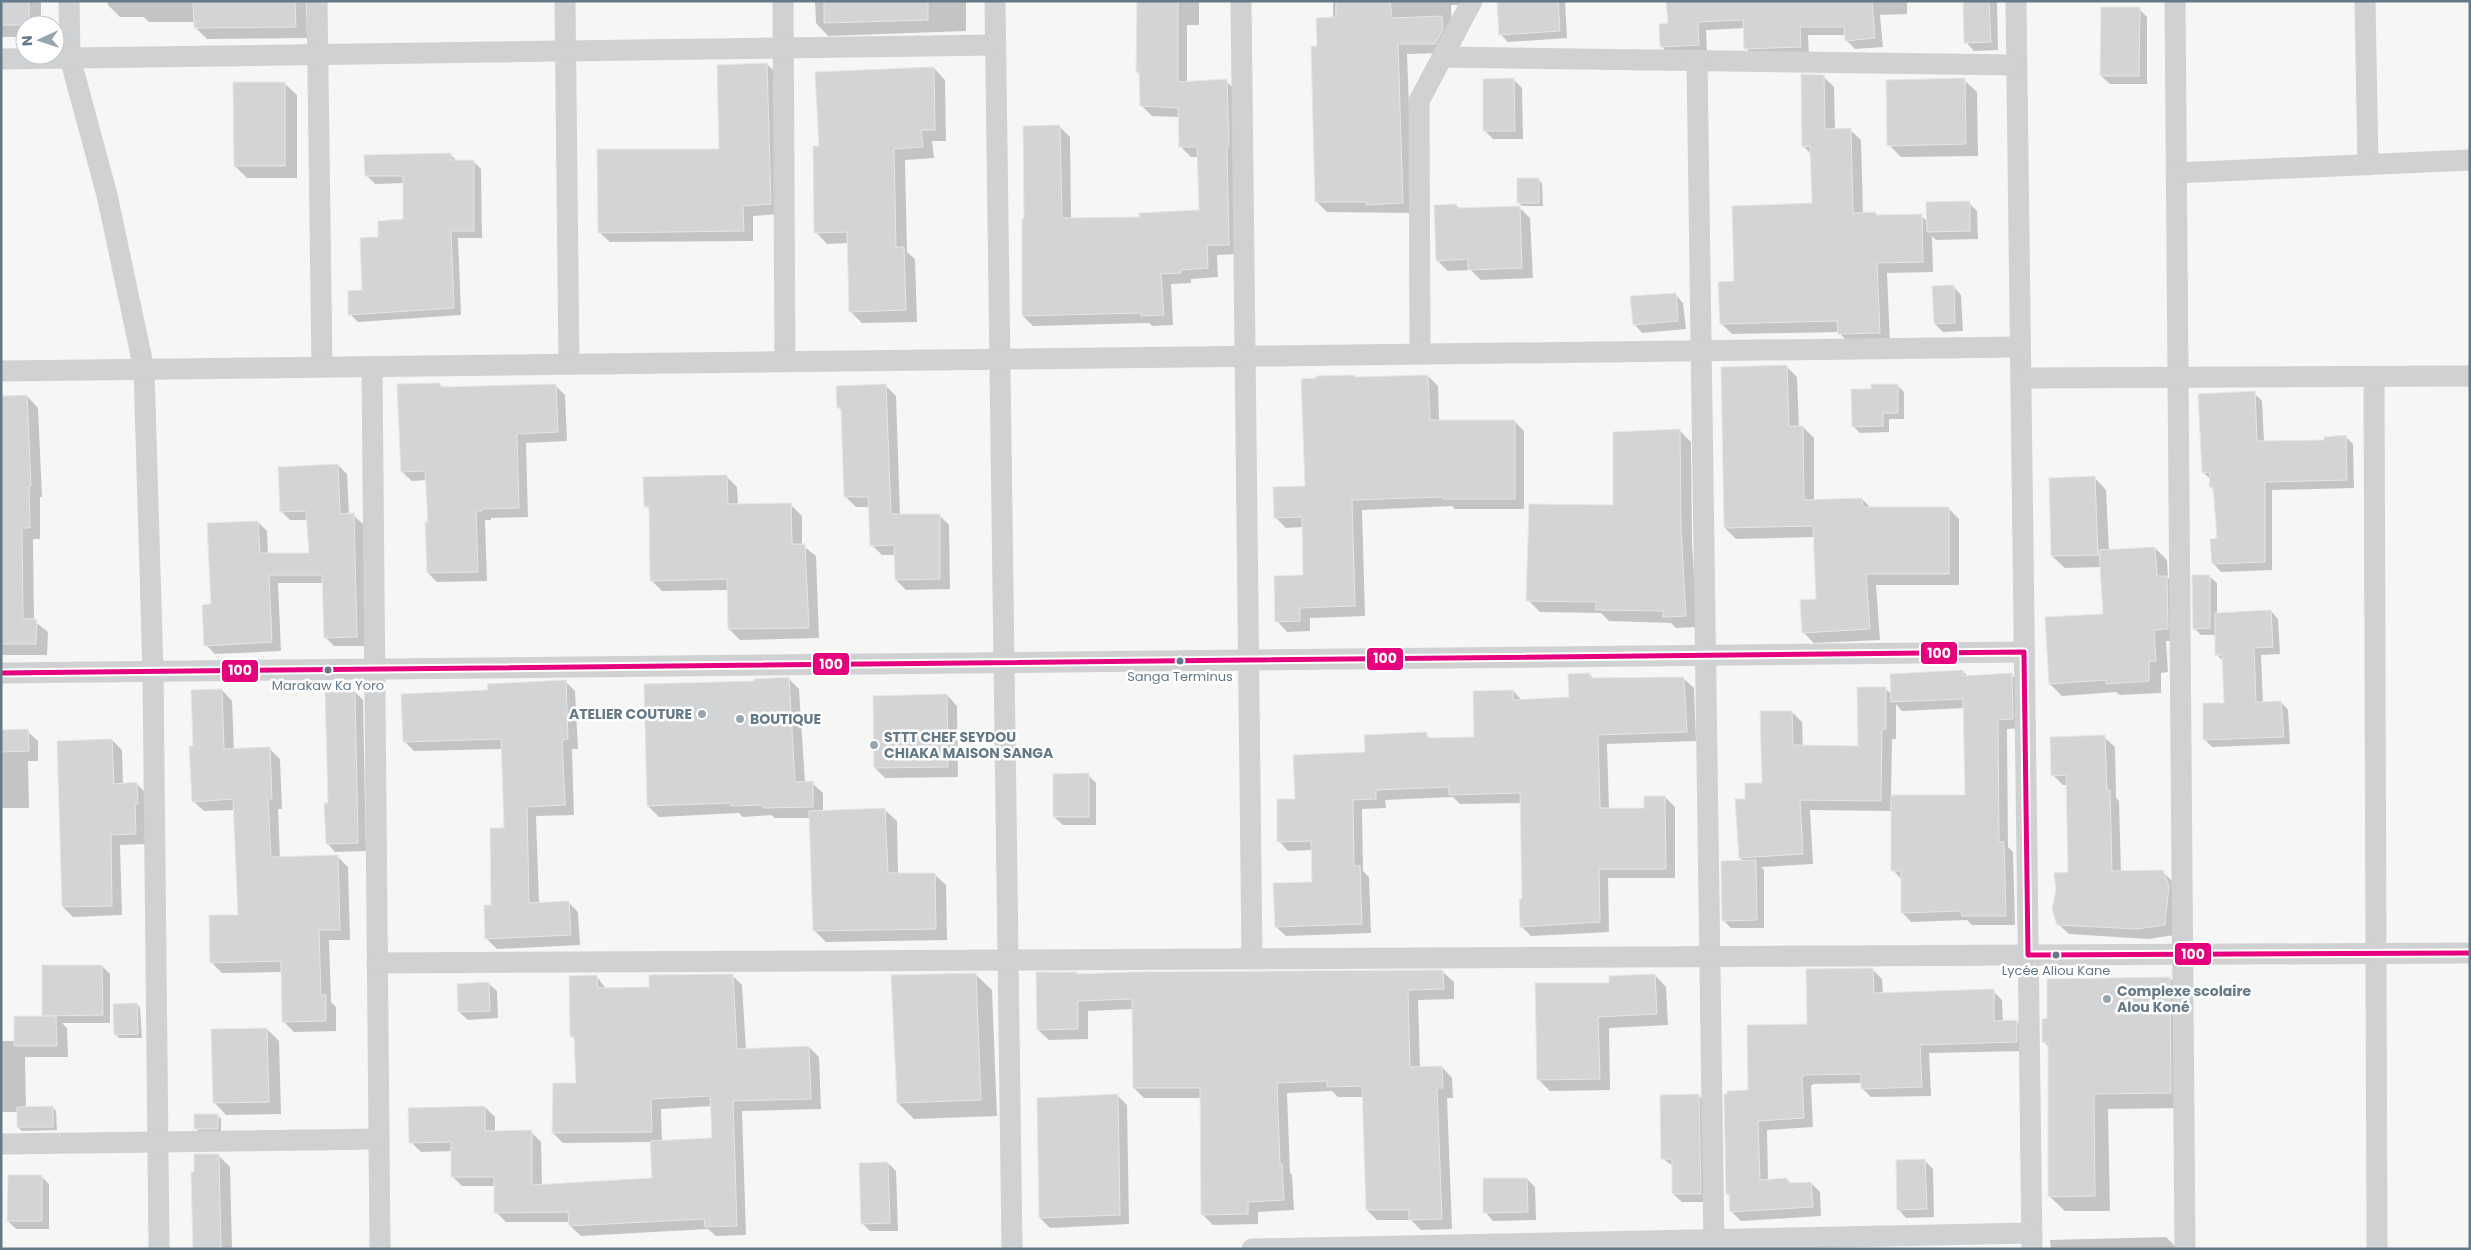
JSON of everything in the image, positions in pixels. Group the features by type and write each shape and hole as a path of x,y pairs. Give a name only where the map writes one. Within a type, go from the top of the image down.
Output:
{"street":[{"path":"69,1 70,58 107,195 144,369 153,672 159,1249"},
{"path":"317,1 322,367"},
{"path":"564,1 570,364"},
{"path":"783,1 785,361"},
{"path":"995,1 1012,1249"},
{"path":"1241,1 1252,958"},
{"path":"1420,354 1419,101 1472,1"},
{"path":"1252,1249 2032,1241 2016,1"},
{"path":"2175,1 2185,1249"},
{"path":"2365,1 2368,165"},
{"path":"1,59 996,45"},
{"path":"1443,57 2016,64"},
{"path":"1697,60 1714,1244"},
{"path":"2176,173 2470,160"},
{"path":"1,371 2020,347"},
{"path":"372,367 380,1249"},
{"path":"2021,378 2470,376"},
{"path":"2374,377 2377,1249"},
{"path":"1,673 2024,652"},
{"path":"377,963 2470,953"},
{"path":"1,1144 379,1139"}],"building":[{"path":"1,1 29,1 29,15 15,15 15,25 1,25"},
{"path":"193,1 295,1 296,27 194,28"},
{"path":"824,1 928,1 928,20 824,23"},
{"path":"1137,1 1178,1 1178,82 1227,79 1229,245 1207,245 1208,268 1181,270 1181,273 1161,274 1164,315 1141,316 1140,313 1022,316 1023,126 1060,125 1062,218 1139,217 1139,213 1199,210 1197,147 1179,147 1178,108 1140,106 1139,72 1136,72"},
{"path":"1336,1 1390,1 1392,18 1442,16 1443,30 1435,44 1398,44 1403,203 1366,205 1366,202 1315,202 1311,46 1317,46 1316,18 1336,17"},
{"path":"1497,1 1558,1 1560,31 1499,35"},
{"path":"1666,1 1872,1 1875,38 1845,41 1844,27 1800,27 1801,47 1744,49 1743,20 1698,22 1699,45 1660,47 1659,24 1668,23"},
{"path":"1963,1 1989,1 1991,42 1964,43"},
{"path":"2101,7 2140,7 2139,76 2100,76"},
{"path":"767,63 771,204 743,206 744,231 598,233 597,149 719,149 717,65"},
{"path":"934,67 935,130 921,130 923,147 894,149 896,247 904,247 906,310 849,312 847,232 814,233 813,146 819,146 815,72"},
{"path":"1801,74 1824,75 1825,129 1851,128 1853,213 1876,212 1876,215 1922,214 1923,262 1877,263 1880,333 1838,334 1837,321 1720,324 1718,282 1734,281 1732,206 1812,203 1810,146 1802,147"},
{"path":"1514,78 1515,131 1483,131 1483,79"},
{"path":"1965,78 1966,144 1887,146 1886,80"},
{"path":"233,82 285,82 285,166 234,166"},
{"path":"451,153 451,160 474,160 474,231 451,231 454,308 348,315 348,291 362,290 360,238 378,237 378,221 403,219 403,176 365,176 364,155"},
{"path":"1517,178 1539,178 1539,203 1517,203"},
{"path":"1970,201 1970,231 1927,232 1926,202"},
{"path":"1456,204 1456,208 1520,206 1522,268 1468,270 1468,259 1436,261 1434,205"},
{"path":"1954,285 1955,323 1934,324 1932,286"},
{"path":"1676,293 1678,321 1633,325 1630,296"},
{"path":"1787,365 1789,426 1803,426 1804,500 1862,498 1863,507 1949,507 1949,574 1866,574 1870,629 1802,633 1800,600 1816,599 1813,526 1724,528 1721,367"},
{"path":"1355,375 1355,377 1428,375 1430,420 1515,420 1515,499 1443,499 1443,497 1352,500 1355,606 1300,608 1300,621 1275,622 1274,576 1303,575 1302,517 1274,518 1273,487 1305,486 1301,379 1316,378 1316,376"},
{"path":"440,383 441,387 556,384 558,432 517,434 519,508 482,509 482,511 476,511 478,572 427,573 425,522 428,522 425,471 401,472 397,384"},
{"path":"886,384 891,514 940,514 940,579 895,580 894,545 870,546 868,497 844,497 841,407 837,408 836,386"},
{"path":"1871,384 1898,384 1898,413 1883,413 1883,426 1852,427 1851,389 1871,389"},
{"path":"2255,391 2257,441 2324,440 2324,437 2346,435 2347,480 2265,482 2265,562 2212,564 2210,539 2217,538 2213,487 2209,487 2210,472 2202,473 2198,394"},
{"path":"27,395 31,486 29,486 30,528 22,528 23,619 37,619 36,644 1,644 1,396"},
{"path":"1680,429 1681,529 1686,616 1663,617 1663,611 1596,610 1596,602 1526,601 1529,504 1613,505 1613,432"},
{"path":"338,464 340,514 354,513 357,637 324,638 322,575 269,575 272,642 204,646 202,605 211,604 207,523 258,521 260,553 309,553 306,511 280,512 278,467"},
{"path":"727,475 728,504 791,503 792,544 805,544 809,628 728,629 727,579 650,581 649,506 644,507 643,477"},
{"path":"2095,476 2098,555 2051,556 2049,478"},
{"path":"2155,547 2157,576 2167,576 2168,629 2154,630 2156,661 2149,661 2149,681 2106,684 2106,680 2049,684 2045,617 2103,614 2099,550"},
{"path":"2192,575 2210,575 2210,628 2193,629"},
{"path":"2271,610 2273,647 2254,648 2256,702 2281,701 2284,737 2203,740 2203,703 2224,703 2222,655 2215,655 2215,613"},
{"path":"1963,670 1963,676 2012,673 2013,719 1998,720 1999,842 2004,842 2006,916 1962,916 1961,911 1901,913 1901,871 1891,871 1891,795 1965,795 1963,699 1891,702 1890,674"},
{"path":"1590,673 1590,678 1684,677 1687,732 1598,735 1600,808 1644,808 1644,796 1665,796 1666,869 1599,869 1600,922 1520,927 1519,899 1522,899 1520,793 1449,795 1449,787 1376,790 1376,799 1353,800 1354,866 1360,866 1362,924 1275,927 1273,883 1312,882 1311,841 1277,842 1277,799 1295,799 1293,755 1365,752 1364,735 1427,732 1427,738 1474,737 1473,691 1513,690 1513,700 1569,697 1568,674"},
{"path":"789,677 795,782 813,781 813,807 763,808 763,805 731,806 731,803 647,806 644,684 754,681 754,679"},
{"path":"566,680 568,739 562,740 565,805 527,807 529,903 569,901 571,935 485,939 484,905 491,905 490,828 504,828 501,739 403,742 401,694 488,690 487,684"},
{"path":"1857,687 1886,687 1886,729 1882,729 1881,801 1800,800 1803,854 1739,858 1735,799 1745,799 1745,783 1762,783 1760,711 1792,711 1793,745 1858,746"},
{"path":"222,689 224,749 270,747 272,799 268,799 271,857 338,855 340,930 319,930 321,995 326,995 326,1021 282,1022 281,961 210,963 209,915 238,915 233,799 192,802 189,746 193,746 191,690"},
{"path":"355,691 358,843 326,844 324,803 328,803 325,692"},
{"path":"947,694 948,767 874,768 873,696"},
{"path":"28,729 29,751 1,752 1,730"},
{"path":"2105,735 2107,790 2110,790 2112,871 2163,870 2169,886 2165,925 2137,929 2057,925 2052,909 2056,890 2054,873 2068,872 2066,775 2051,776 2050,737"},
{"path":"112,739 114,784 137,782 138,804 135,804 136,834 111,835 112,906 62,907 57,741"},
{"path":"1089,773 1089,817 1053,817 1053,774"},
{"path":"885,808 888,873 935,873 936,929 813,931 809,811"},
{"path":"1756,860 1757,920 1722,921 1721,861"},
{"path":"42,965 102,965 103,1015 42,1016"},
{"path":"1873,968 1874,993 1994,989 1994,1021 2017,1020 2017,1042 1920,1045 1922,1087 1861,1089 1861,1074 1805,1075 1802,1077 1804,1118 1758,1121 1760,1180 1787,1178 1788,1183 1811,1182 1813,1207 1730,1212 1729,1194 1726,1194 1724,1094 1727,1094 1727,1091 1748,1090 1747,1025 1807,1024 1806,969"},
{"path":"1443,970 1444,989 1408,990 1410,1067 1442,1066 1443,1088 1437,1088 1442,1219 1409,1220 1409,1210 1366,1210 1362,1086 1327,1087 1327,1081 1277,1083 1280,1164 1282,1164 1284,1200 1248,1202 1248,1214 1201,1215 1200,1088 1133,1088 1132,999 1078,1001 1078,1029 1037,1030 1036,972 1077,972 1077,974"},
{"path":"976,973 981,1100 897,1103 891,975"},
{"path":"733,974 737,1049 809,1046 811,1099 733,1101 737,1226 705,1227 704,1219 569,1226 568,1212 494,1213 494,1177 451,1177 451,1142 409,1143 408,1108 485,1106 485,1131 532,1130 532,1185 652,1178 650,1141 712,1138 710,1096 651,1099 652,1132 552,1133 553,1083 576,1083 574,1036 570,1036 569,976 597,975 598,988 649,987 649,975"},
{"path":"1655,974 1657,1014 1598,1017 1600,1079 1537,1080 1535,983 1609,983 1609,976"},
{"path":"2170,977 2171,1093 2094,1094 2095,1196 2048,1197 2048,1042 2042,1042 2042,1019 2047,1018 2047,979"},
{"path":"489,982 490,1011 458,1012 457,984"},
{"path":"137,1003 138,1034 114,1035 113,1004"},
{"path":"14,1016 56,1016 57,1046 14,1046"},
{"path":"267,1028 269,1102 213,1103 211,1029"},
{"path":"1118,1094 1120,1215 1039,1218 1037,1098"},
{"path":"1699,1094 1701,1194 1672,1194 1672,1159 1661,1159 1660,1095"},
{"path":"53,1106 53,1127 17,1127 17,1107"},
{"path":"194,1114 218,1114 218,1129 194,1129"},
{"path":"194,1154 219,1154 221,1249 193,1249 191,1172 194,1172"},
{"path":"1925,1159 1927,1209 1897,1210 1896,1160"},
{"path":"888,1162 890,1223 861,1224 859,1163"},
{"path":"8,1175 42,1175 42,1221 7,1221"},
{"path":"1483,1178 1527,1178 1528,1212 1483,1213"}],"transit line":[{"name":"100","path":"1,673 2024,652 2028,955 2470,953"}],"place":[{"name":"Sanga Terminus","path":"1180,661"},
{"name":"Marakaw Ka Yoro","path":"328,670"},
{"name":"ATELIER COUTURE","path":"702,714"},
{"name":"BOUTIQUE","path":"740,719"},
{"name":"STTT CHEF SEYDOU CHIAKA MAISON SANGA","path":"874,745"},
{"name":"Lycée Aliou Kane","path":"2056,955"},
{"name":"Complexe scolaire Alou Koné","path":"2107,999"}]}
